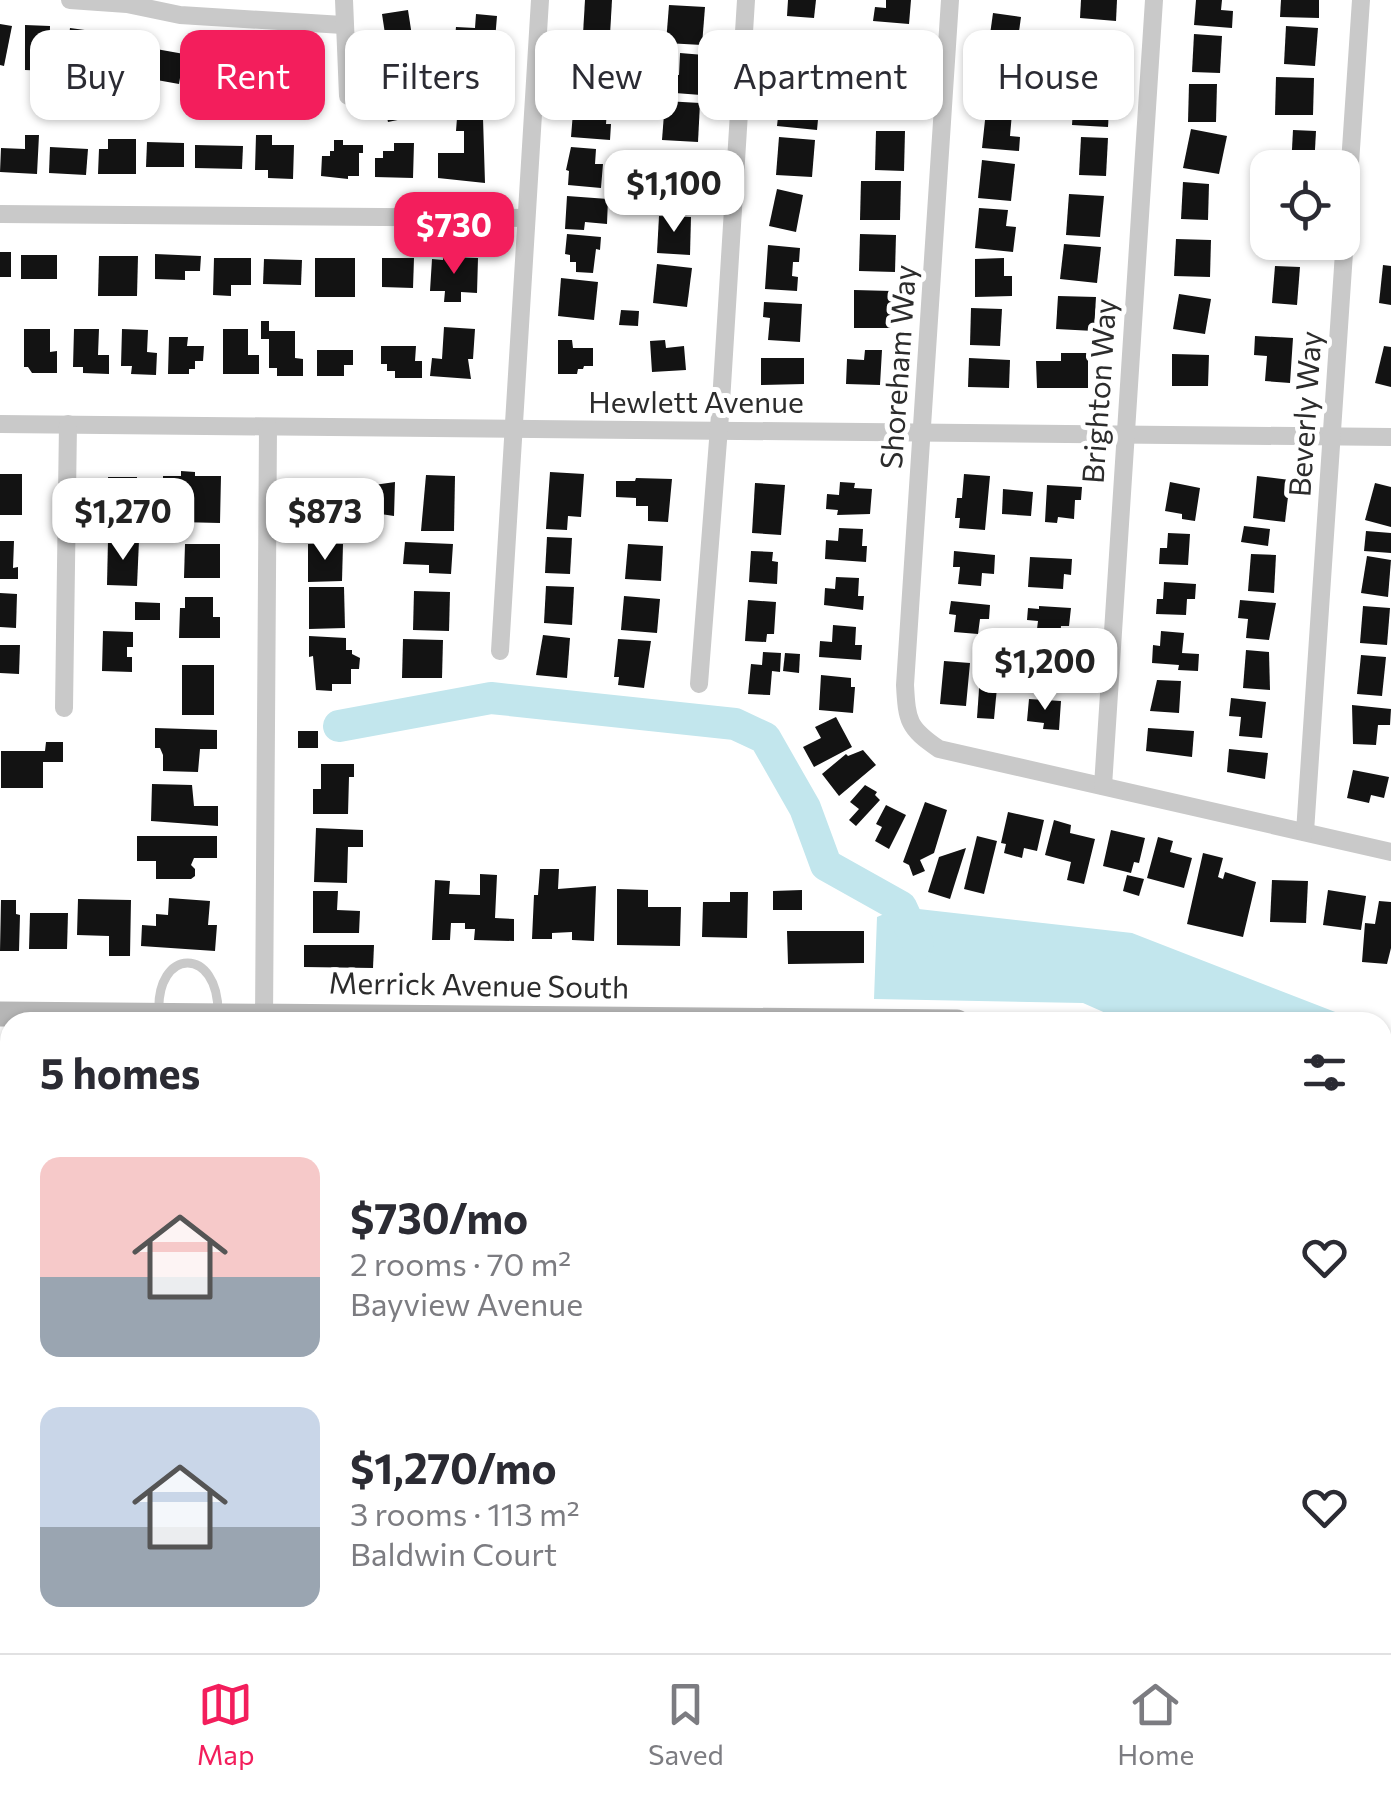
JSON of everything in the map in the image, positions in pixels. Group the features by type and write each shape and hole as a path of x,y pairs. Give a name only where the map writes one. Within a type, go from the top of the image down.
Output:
{"street":[{"path":"70,0 127,4 180,15 343,25"},
{"path":"344,0 345,53"},
{"path":"500,651 540,0"},
{"path":"699,684 746,0"},
{"name":"Shoreham Way","path":"950,0 905,684 907,714 917,734 939,748 1103,786"},
{"name":"Brighton Way","path":"1103,786 1154,0"},
{"name":"Beverly Way","path":"1305,832 1360,0"},
{"path":"0,214 525,218"},
{"name":"Hewlett Avenue","path":"0,424 1391,437"},
{"path":"64,708 68,424"},
{"path":"264,1012 268,427"},
{"path":"1103,786 1391,852"}],"lane":[{"path":"159,1012 163,978 184,963 200,966 211,974 218,991 218,1012"}],"water":[{"path":"901,907 1132,933 1335,1012 1103,1012 1083,1003 874,999 877,917"}],"building":[{"path":"585,0 612,0 610,30 583,30"},
{"path":"788,0 816,0 814,18 787,16"},
{"path":"886,0 911,0 909,24 873,21 875,7 886,8"},
{"path":"1081,0 1117,0 1116,21 1080,18"},
{"path":"1196,0 1222,0 1221,10 1233,11 1232,28 1194,25"},
{"path":"1281,0 1319,0 1319,18 1280,17"},
{"path":"669,5 705,7 698,45 678,44 678,30 667,30"},
{"path":"408,10 411,30 384,30 382,14"},
{"path":"993,13 1021,17 1019,30 991,30"},
{"path":"476,14 497,16 496,30 456,30 475,28"},
{"path":"0,24 12,26 4,66 0,65"},
{"path":"25,25 50,26 50,30 30,30 30,70 25,70"},
{"path":"1286,26 1318,28 1315,66 1284,64"},
{"path":"1194,34 1222,36 1220,73 1192,72"},
{"path":"160,50 180,53 179,84 160,81"},
{"path":"680,53 698,54 698,95 678,93"},
{"path":"1276,77 1314,78 1313,115 1275,115"},
{"path":"1189,84 1217,84 1216,122 1188,122"},
{"path":"678,102 698,103 698,142 662,140 664,120 678,120"},
{"path":"457,120 483,120 485,183 438,178 438,153 464,153 464,131 456,131"},
{"path":"572,120 606,120 606,124 611,124 610,140 571,137"},
{"path":"778,120 818,120 817,130 777,126"},
{"path":"985,120 1011,120 1010,136 1020,137 1019,151 982,148"},
{"path":"1072,120 1108,120 1108,127 1072,125"},
{"path":"1191,129 1227,136 1219,174 1183,168"},
{"path":"1293,130 1316,131 1315,150 1292,150"},
{"path":"876,131 905,131 904,171 875,170"},
{"path":"25,135 39,135 37,174 0,172 1,148 25,149"},
{"path":"256,135 272,135 272,145 294,145 293,179 268,178 268,170 255,170"},
{"path":"779,137 815,140 812,177 776,175"},
{"path":"1081,137 1108,138 1106,176 1079,175"},
{"path":"108,139 136,139 136,174 98,174 99,149 108,149"},
{"path":"334,140 343,140 343,145 363,145 359,176 321,176 322,156 330,156 330,151 334,151"},
{"path":"147,142 184,143 184,167 146,167"},
{"path":"394,143 414,143 413,178 375,177 375,158 383,158 383,151 394,151"},
{"path":"195,145 243,146 242,169 195,168"},
{"path":"50,147 88,149 86,175 49,173"},
{"path":"571,147 596,149 595,164 603,164 601,188 568,185 566,170"},
{"path":"982,160 1015,164 1011,201 978,198"},
{"path":"652,162 694,165 691,207 671,205 672,193 650,191"},
{"path":"861,181 901,181 900,220 860,220"},
{"path":"1183,182 1209,184 1208,220 1181,219"},
{"path":"777,189 803,195 796,232 769,226"},
{"path":"1069,194 1104,196 1100,237 1066,235"},
{"path":"567,196 608,199 607,224 585,222 584,230 565,229"},
{"path":"979,208 1008,210 1006,226 1016,227 1013,252 975,248"},
{"path":"659,216 691,217 690,255 657,253"},
{"path":"567,234 601,237 593,273 576,272 576,262 570,262 570,255 565,254"},
{"path":"860,234 896,235 895,272 859,271"},
{"path":"1176,239 1211,240 1210,277 1174,276"},
{"path":"1064,244 1101,247 1097,283 1060,279"},
{"path":"768,245 800,248 792,276 798,277 797,291 765,289"},
{"path":"0,252 11,252 11,277 0,277"},
{"path":"155,254 201,256 200,271 185,271 185,280 155,279"},
{"path":"21,255 57,255 57,279 21,279"},
{"path":"99,256 138,256 137,296 98,296"},
{"path":"214,258 251,258 251,285 231,285 231,296 213,295"},
{"path":"315,258 355,258 355,297 315,297"},
{"path":"382,258 414,258 413,288 382,287"},
{"path":"478,258 477,293 461,292 461,302 444,302 445,291 430,291 432,259"},
{"path":"1004,258 1004,276 1012,276 1012,296 975,297 975,259"},
{"path":"264,259 302,260 301,285 263,284"},
{"path":"657,264 692,268 687,307 653,303"},
{"path":"1383,265 1391,266 1391,305 1379,303"},
{"path":"1275,266 1300,267 1297,305 1272,303"},
{"path":"561,278 598,282 594,320 558,316"},
{"path":"854,290 892,291 891,328 854,328"},
{"path":"1179,294 1211,299 1205,334 1173,329"},
{"path":"1058,296 1096,297 1094,331 1056,329"},
{"path":"764,302 802,304 800,342 768,340 770,318 763,317"},
{"path":"971,308 1002,309 1000,346 970,345"},
{"path":"621,310 639,311 638,326 619,325"},
{"path":"261,321 269,321 269,331 295,331 295,358 303,359 303,376 277,376 277,368 269,368 269,339 261,339"},
{"path":"444,327 475,329 473,359 468,359 471,379 430,376 432,358 442,359"},
{"path":"24,329 50,329 50,352 57,351 57,373 32,373 24,367"},
{"path":"74,329 99,329 98,355 109,355 109,374 83,373 83,367 73,367"},
{"path":"122,329 148,330 147,352 157,353 156,375 131,374 132,366 121,366"},
{"path":"223,329 248,329 248,355 259,355 259,374 223,374"},
{"path":"1255,336 1293,338 1290,383 1265,381 1267,356 1254,355"},
{"path":"169,337 188,337 187,346 204,346 203,361 195,361 195,369 189,369 189,374 168,374"},
{"path":"558,340 572,340 573,348 593,348 593,366 578,369 577,374 558,374"},
{"path":"665,340 666,348 684,346 686,370 652,372 650,341"},
{"path":"381,346 416,346 415,361 422,361 422,378 395,378 395,371 387,371 387,364 381,364"},
{"path":"1384,346 1391,347 1391,387 1375,383"},
{"path":"317,350 353,350 353,365 344,365 344,376 317,376"},
{"path":"865,350 882,350 880,385 846,384 847,359 864,360"},
{"path":"1061,353 1088,353 1088,388 1037,388 1036,361 1061,361"},
{"path":"1172,354 1209,355 1208,386 1172,386"},
{"path":"761,358 804,358 804,384 761,385"},
{"path":"969,358 1010,360 1009,388 968,387"},
{"path":"181,471 195,472 195,476 221,476 220,523 179,522 180,499 163,499 163,476 181,476"},
{"path":"550,472 584,474 581,517 568,516 567,530 546,529"},
{"path":"0,474 22,474 22,515 0,515"},
{"path":"964,474 990,476 985,530 959,528 960,518 955,518"},
{"path":"426,475 455,476 454,531 421,531"},
{"path":"1257,476 1290,480 1285,522 1253,518"},
{"path":"108,477 137,477 136,516 110,515"},
{"path":"313,478 335,479 334,517 309,516"},
{"path":"672,479 668,522 648,521 648,506 636,506 636,498 616,497 616,481"},
{"path":"350,480 367,481 367,486 395,482 394,516 374,513 374,518 365,518 365,512 349,512"},
{"path":"840,482 872,489 870,514 837,515 838,510 826,509 827,494 839,495"},
{"path":"1170,482 1200,488 1195,521 1165,511"},
{"path":"755,483 785,485 781,535 752,533"},
{"path":"1375,483 1391,487 1391,527 1365,520"},
{"path":"1047,485 1082,487 1081,500 1075,500 1074,519 1058,517 1057,523 1045,522"},
{"path":"1003,489 1033,492 1031,516 1002,514"},
{"path":"1244,526 1270,529 1268,546 1241,542"},
{"path":"839,528 863,529 866,562 825,559 826,540 838,541"},
{"path":"1366,531 1391,533 1391,553 1364,551"},
{"path":"1168,533 1190,534 1188,565 1159,564 1160,548 1167,548"},
{"path":"547,537 572,538 570,574 545,573"},
{"path":"108,540 139,540 137,586 107,585"},
{"path":"0,541 14,541 13,568 18,567 18,579 0,579"},
{"path":"405,542 453,544 451,574 429,573 429,565 403,564"},
{"path":"185,544 220,544 220,578 184,578"},
{"path":"308,544 343,544 342,581 308,582"},
{"path":"628,544 663,546 661,581 625,579"},
{"path":"751,551 773,552 772,561 778,562 777,584 749,582"},
{"path":"954,551 995,555 994,574 982,573 981,586 958,584 960,567 953,567"},
{"path":"1251,554 1276,555 1274,593 1248,591"},
{"path":"1367,556 1391,560 1388,597 1361,593"},
{"path":"1030,557 1072,559 1071,575 1064,574 1063,589 1028,587"},
{"path":"836,577 859,578 858,596 864,596 863,610 824,605 825,588 835,589"},
{"path":"1164,582 1196,584 1195,599 1187,599 1186,615 1156,614 1157,599 1163,599"},
{"path":"546,586 574,587 572,625 544,623"},
{"path":"309,587 344,587 345,628 309,629"},
{"path":"414,591 450,592 449,631 413,630"},
{"path":"0,593 17,594 16,628 0,627"},
{"path":"624,596 660,599 657,633 621,630"},
{"path":"185,597 213,597 213,617 220,617 220,638 179,638 180,608 185,608"},
{"path":"748,600 776,602 774,634 767,634 766,642 745,641"},
{"path":"1240,600 1276,603 1269,640 1246,638 1248,619 1238,618"},
{"path":"951,601 990,605 989,619 980,619 978,634 954,632 956,615 949,614"},
{"path":"135,602 160,603 160,620 135,620"},
{"path":"1363,606 1390,608 1387,645 1360,643"},
{"path":"1028,608 1071,608 1069,626 1061,626 1060,639 1036,637 1038,621 1027,620"},
{"path":"833,625 856,627 855,645 862,645 861,660 819,657 820,641 832,642"},
{"path":"103,631 133,632 133,647 127,647 132,672 102,671"},
{"path":"1161,631 1184,633 1182,653 1199,654 1198,671 1152,663 1153,645 1160,646"},
{"path":"543,635 570,638 567,678 536,675"},
{"path":"309,636 346,638 346,650 360,658 359,669 351,669 351,684 332,684 332,691 316,690"},
{"path":"403,639 443,640 442,678 402,678"},
{"path":"618,639 651,641 644,688 618,685 619,677 614,677"},
{"path":"0,645 20,645 19,674 0,673"},
{"path":"1246,650 1269,652 1270,690 1243,688"},
{"path":"763,652 781,653 780,672 772,671 770,695 748,694 751,664 762,665"},
{"path":"1028,652 1062,655 1059,692 1036,690 1038,670 1026,669"},
{"path":"785,653 800,654 799,673 783,671"},
{"path":"1361,655 1386,657 1382,696 1357,694"},
{"path":"944,661 970,663 966,706 940,704"},
{"path":"182,665 214,665 214,715 182,715"},
{"path":"821,675 851,678 851,687 855,687 853,713 819,710"},
{"path":"980,675 998,677 994,719 977,718"},
{"path":"1157,680 1181,681 1179,713 1150,711"},
{"path":"1231,698 1266,702 1262,738 1239,736 1241,717 1229,716"},
{"path":"1029,699 1061,701 1059,730 1043,729 1044,723 1027,721"},
{"path":"1352,705 1391,709 1390,725 1378,725 1376,745 1353,744"},
{"path":"836,717 852,747 814,767 803,747 821,738 815,727"},
{"path":"155,728 217,730 217,749 200,749 198,772 163,771 163,755 160,748 155,748"},
{"path":"1148,728 1194,731 1192,757 1146,751"},
{"path":"298,731 318,731 318,748 298,748"},
{"path":"46,742 63,742 63,762 43,762 43,788 1,788 1,751 45,751"},
{"path":"1229,749 1268,753 1265,779 1227,772"},
{"path":"863,750 876,765 839,796 822,774 846,754"},
{"path":"321,764 354,764 354,777 349,777 348,814 313,814 313,789 321,789"},
{"path":"1353,770 1389,777 1384,798 1371,795 1369,803 1347,798"},
{"path":"152,784 192,785 194,806 218,806 218,826 151,821"},
{"path":"865,785 877,792 880,800 856,826 849,820 859,809 850,802"},
{"path":"925,802 947,810 934,853 920,860 925,871 913,876 909,865 903,862"},
{"path":"886,805 906,815 889,849 875,841 882,827 876,824"},
{"path":"1008,812 1044,820 1037,851 1024,848 1022,858 1004,853 1006,844 1001,843"},
{"path":"1054,820 1071,825 1070,833 1095,839 1084,884 1067,880 1071,862 1045,855"},
{"path":"316,828 363,830 363,847 348,847 347,883 314,882"},
{"path":"1111,830 1145,838 1139,863 1134,862 1131,873 1103,866"},
{"path":"137,836 217,836 217,858 194,858 191,865 195,876 191,879 156,879 156,861 137,861"},
{"path":"977,836 997,841 984,894 964,889"},
{"path":"1158,837 1173,841 1170,852 1192,858 1184,888 1147,878"},
{"path":"966,848 950,899 928,892 939,857"},
{"path":"1203,853 1223,858 1218,877 1223,879 1225,872 1256,882 1243,937 1187,924"},
{"path":"540,869 559,869 558,889 596,886 594,941 572,940 572,932 552,933 552,939 532,939 534,895 538,895"},
{"path":"480,874 497,875 495,918 514,919 514,941 474,940 475,929 465,929 465,923 451,923 450,940 432,940 435,880 450,881 449,894 480,895"},
{"path":"1127,875 1144,879 1139,896 1123,891"},
{"path":"1272,880 1308,881 1306,923 1270,922"},
{"path":"617,889 648,890 648,907 681,907 680,946 617,945"},
{"path":"802,890 802,910 773,910 773,891"},
{"path":"1328,890 1366,896 1361,930 1323,925"},
{"path":"313,891 338,891 337,910 360,911 359,933 313,933"},
{"path":"730,892 748,892 747,938 702,937 703,902 730,902"},
{"path":"169,898 210,901 208,925 217,925 215,951 141,946 142,925 156,926 156,914 168,915"},
{"path":"78,899 131,900 130,956 109,956 109,936 77,935"},
{"path":"1,900 16,900 16,914 20,915 19,951 0,951"},
{"path":"1379,901 1391,902 1387,964 1362,962 1365,923 1375,924"},
{"path":"30,913 68,913 67,949 29,949"},
{"path":"787,931 864,931 864,963 788,964"},
{"path":"304,945 374,945 373,968 304,967"}],"waterway":[{"path":"339,726 491,698 735,724 765,738 805,808 826,865 901,907 918,944"}]}
